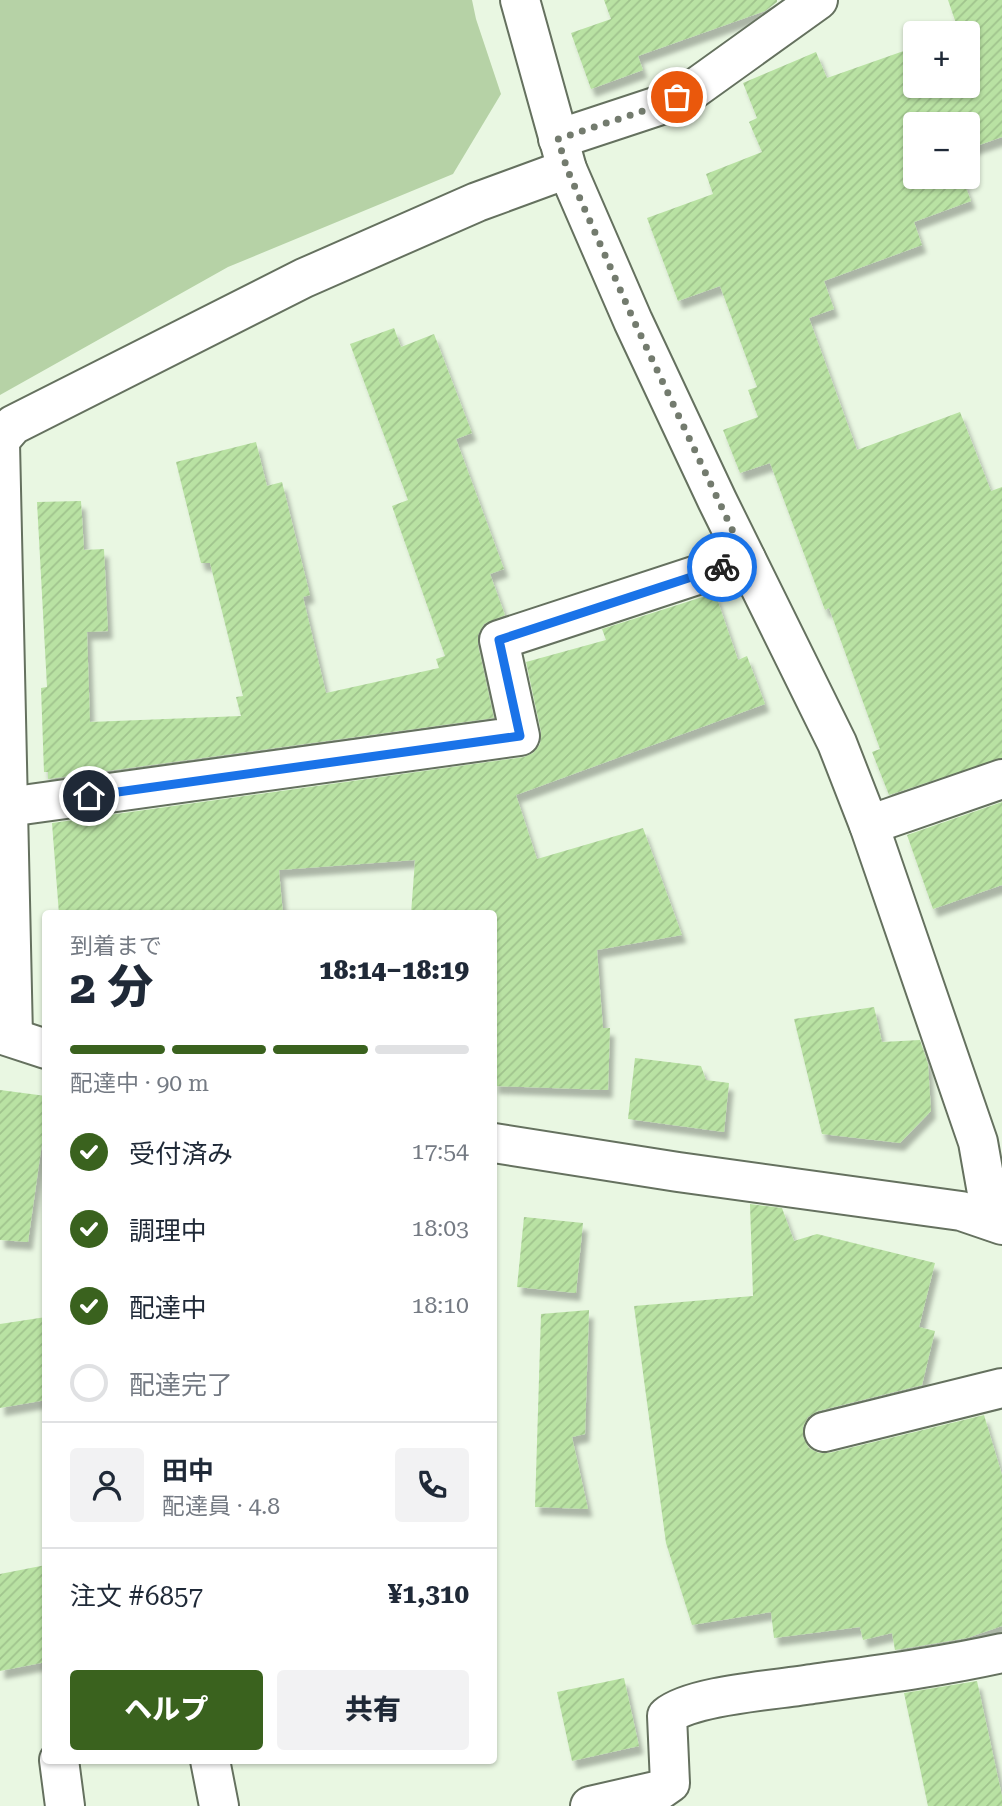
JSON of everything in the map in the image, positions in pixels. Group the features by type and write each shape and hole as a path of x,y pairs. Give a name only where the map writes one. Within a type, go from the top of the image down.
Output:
{"street":[{"path":"520,0 563,154 639,333 836,743 869,825 978,1142 997,1223"},
{"path":"19,1040 8,807 0,442 13,425 304,278 477,202 563,154 694,89 818,0"},
{"path":"8,807 520,736 499,640 746,559"},
{"path":"869,825 1002,779"},
{"path":"497,1143 678,1172 961,1210 997,1223"},
{"path":"824,1432 1002,1388"},
{"path":"590,1806 673,1798 667,1716 676,1709 715,1699 951,1664 1002,1653"},
{"path":"60,1764 65,1806"},
{"path":"211,1764 219,1806"}],"green space":[{"path":"0,0 472,0 501,94 453,174 228,267 0,395"}],"building":[{"path":"604,0 777,2 765,11 638,56 643,70 591,89 571,33 611,19"},
{"path":"948,0 1002,0 1002,137 980,145 980,112 903,112 903,189 966,189 971,201 914,222 922,245 824,281 834,309 809,318 857,450 960,412 991,491 1002,487 1002,758 889,795 872,752 880,749 829,608 825,610 770,463 740,473 723,430 758,417 748,390 757,387 720,286 678,301 647,218 713,194 706,174 762,152 749,122 757,118 743,83 816,52 827,78 903,51 903,98 980,98 980,21 955,21"},
{"path":"394,328 401,347 434,334 472,433 456,439 504,569 490,574 505,615 484,624 478,635 494,718 48,779 48,772 44,772 41,688 47,687 37,502 81,501 84,550 104,549 108,631 87,632 90,722 241,716 236,697 243,696 210,563 201,563 176,462 256,442 267,486 282,482 310,595 303,597 326,693 439,668 436,659 445,656 392,506 408,500 350,344"},
{"path":"715,593 738,660 747,656 765,704 516,795 537,859 643,828 682,935 597,950 603,1028 610,1028 608,1090 497,1086 497,910 411,910 415,860 279,870 283,910 59,910 52,823 524,757 533,753 540,744 541,732 526,662 606,640 602,629"},
{"path":"1002,802 1002,885 933,909 907,835"},
{"path":"874,1007 882,1042 920,1040 928,1064 931,1111 900,1143 822,1134 794,1019"},
{"path":"635,1058 701,1066 706,1080 729,1083 724,1132 628,1119"},
{"path":"0,1090 42,1095 42,1143 28,1242 0,1240"},
{"path":"750,1204 782,1208 794,1241 817,1234 935,1263 919,1327 935,1331 922,1385 818,1411 808,1417 803,1427 803,1437 809,1448 819,1453 829,1453 984,1415 1002,1475 1002,1626 967,1638 895,1650 892,1633 863,1640 860,1627 774,1638 771,1612 692,1625 666,1543 634,1306 753,1296"},
{"path":"524,1217 583,1223 576,1293 517,1287"},
{"path":"589,1310 585,1434 572,1437 588,1509 535,1507 541,1314"},
{"path":"42,1318 42,1401 0,1408 0,1324"},
{"path":"42,1566 42,1663 0,1671 0,1574"},
{"path":"624,1678 639,1746 572,1761 557,1692"},
{"path":"977,1681 1002,1806 928,1806 904,1693"}],"way so far":[{"path":"677,97 661,105 558,139 567,169 634,321 746,559 722,567"}],"route":[{"path":"89,796 520,736 499,640 722,567"}]}
